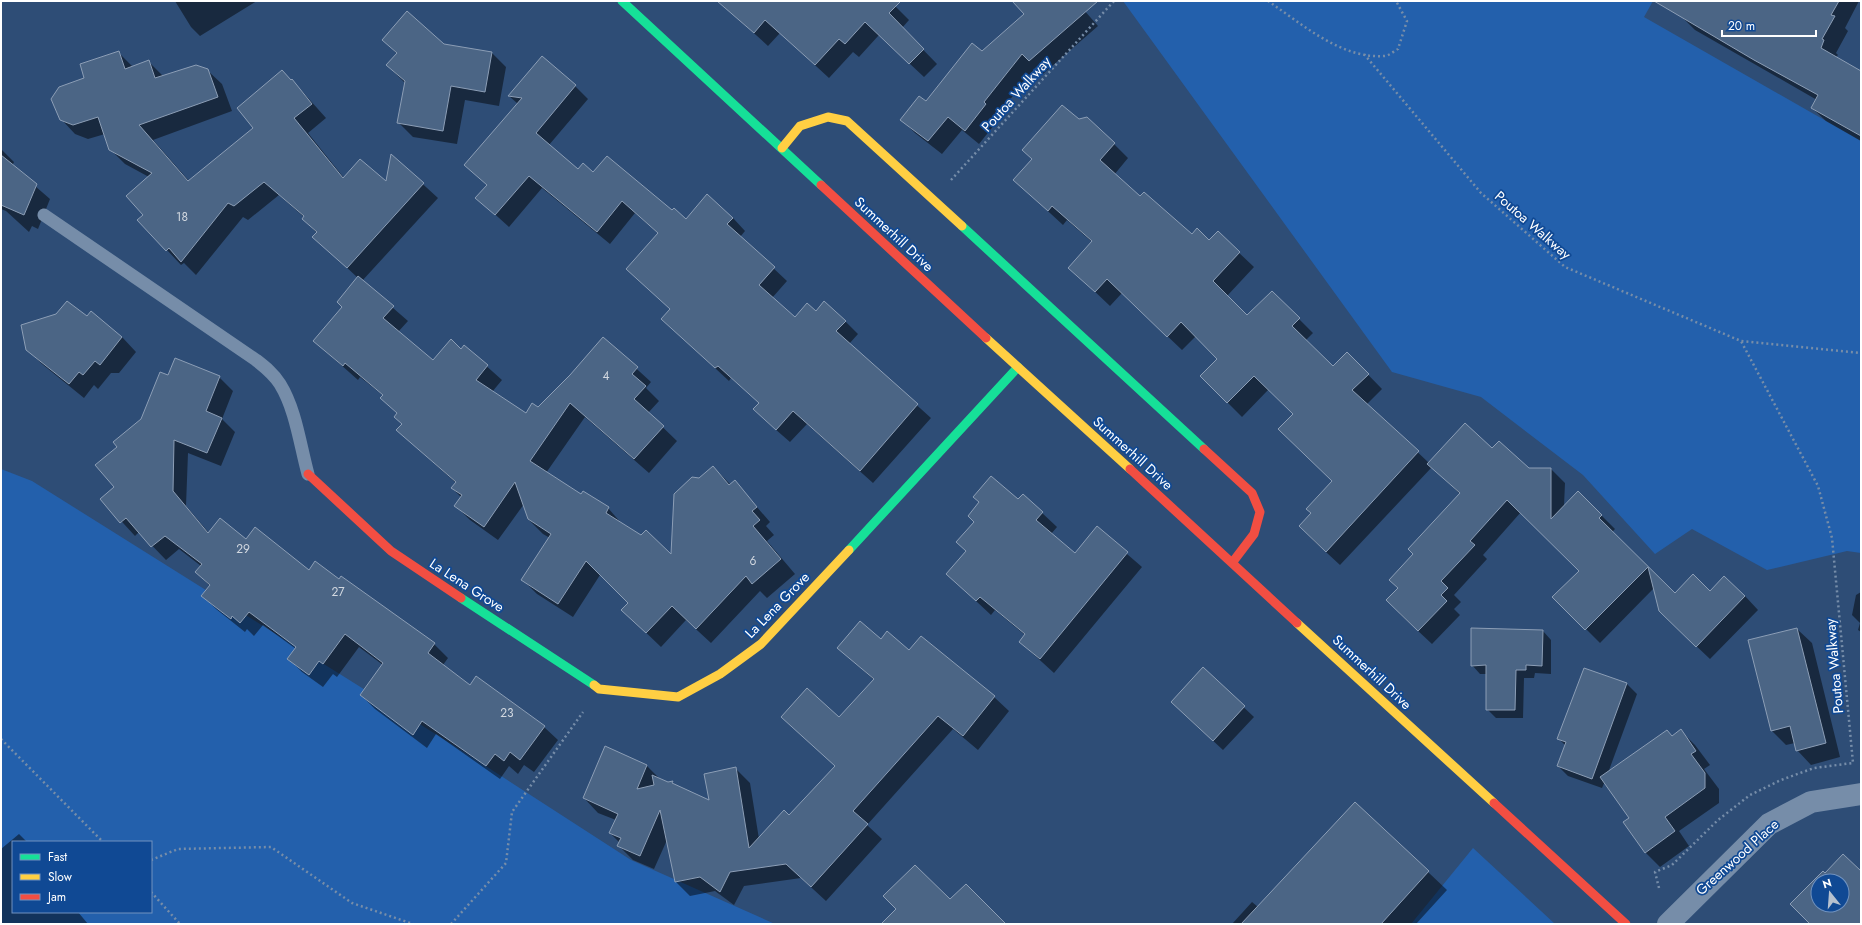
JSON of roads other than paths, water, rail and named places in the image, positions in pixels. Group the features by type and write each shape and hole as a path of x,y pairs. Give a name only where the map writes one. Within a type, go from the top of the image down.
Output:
{"street":[{"name":"Summerhill Drive","path":"622,1 1018,367 1626,924"},
{"path":"782,148 800,126 828,117 847,121 1252,493 1260,512 1254,534 1232,563"},
{"name":"La Lena Grove","path":"308,474 391,551 599,689 678,697 720,674 761,644 1018,367"},
{"name":"Greenwood Place","path":"1668,924 1769,824 1811,802 1861,794"}],"lane":[{"path":"44,215 256,360 271,373 280,385 292,412 308,474"}]}
